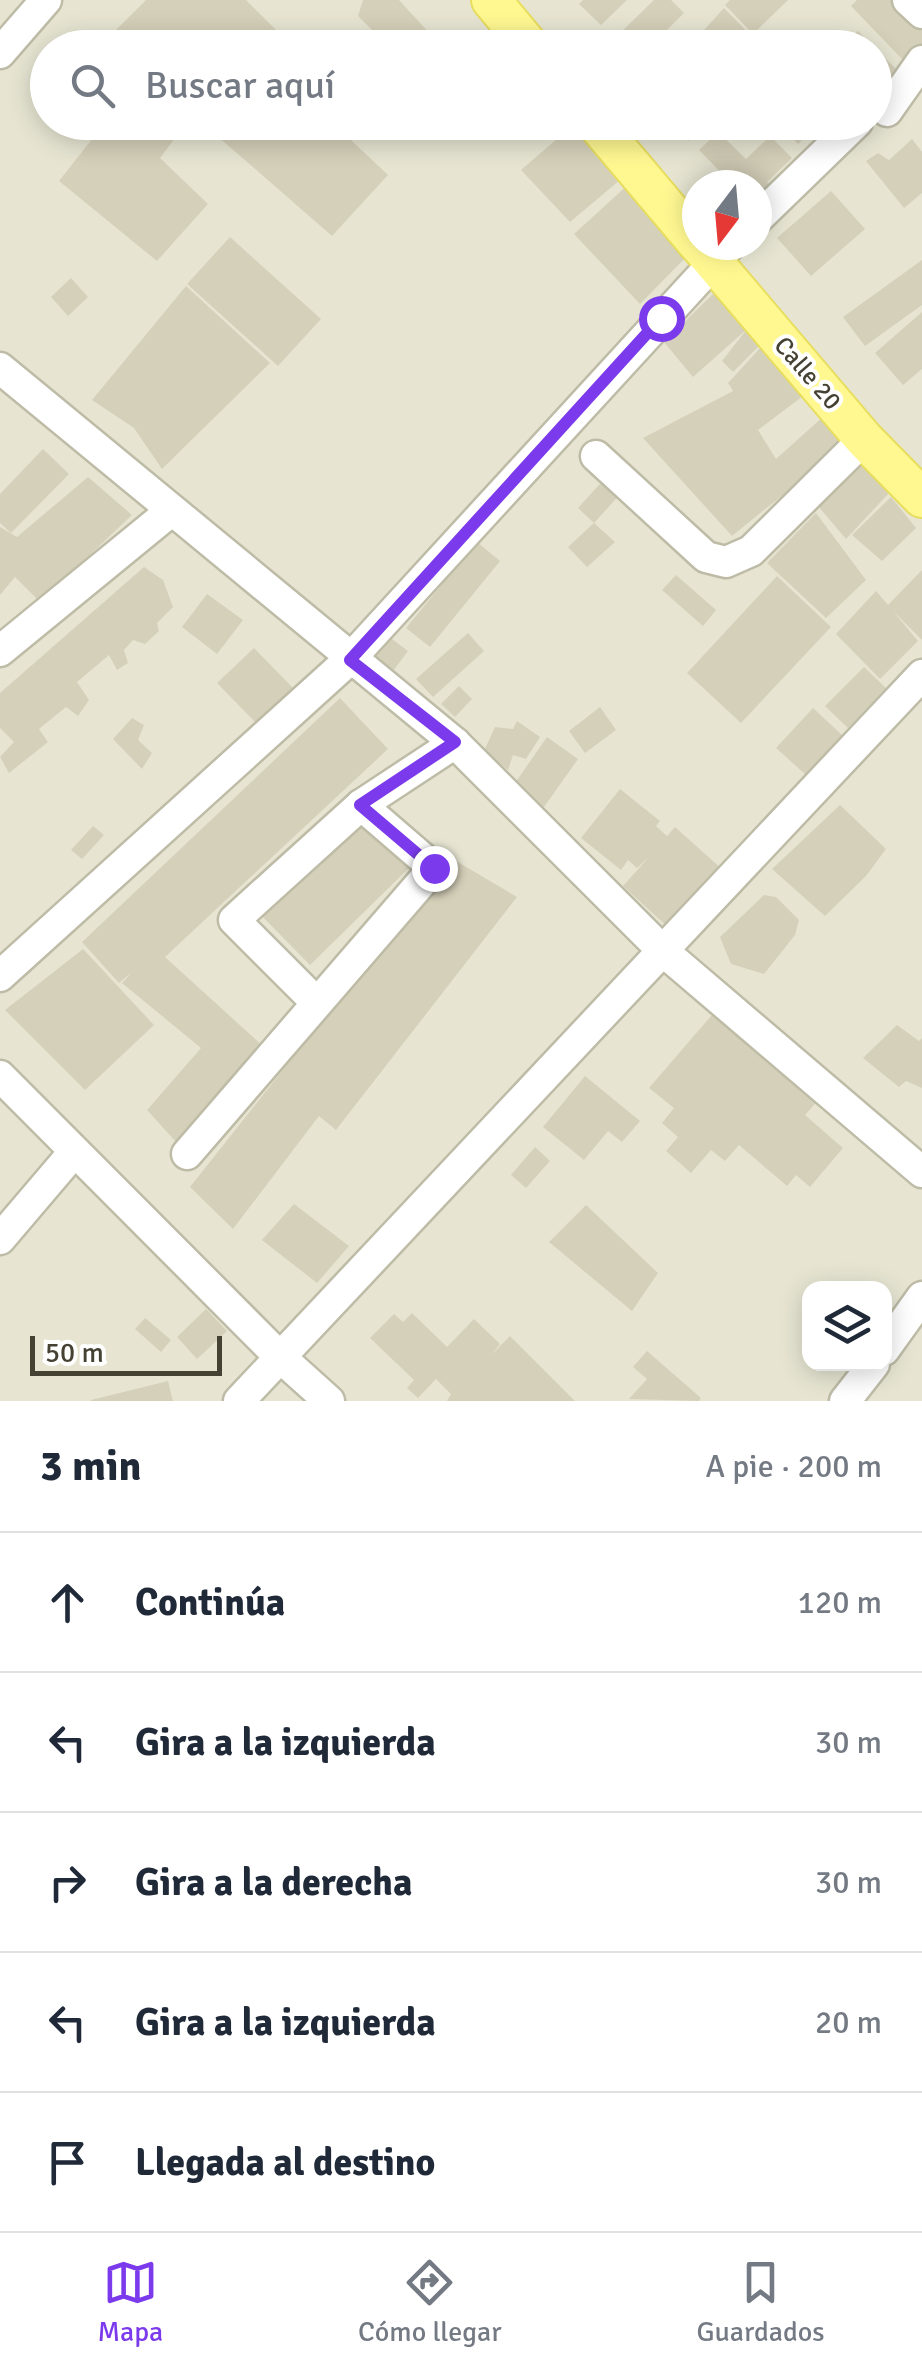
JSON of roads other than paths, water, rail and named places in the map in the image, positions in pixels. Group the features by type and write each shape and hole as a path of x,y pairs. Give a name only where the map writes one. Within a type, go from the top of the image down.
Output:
{"main road":[{"path":"491,0 516,30"},
{"name":"Calle 20","path":"611,140 682,218"},
{"name":"Calle 20","path":"719,260 864,439 922,498"}],"street":[{"path":"0,52 46,0"},
{"path":"908,0 922,13"},
{"path":"892,99 922,62"},
{"path":"892,109 922,99"},
{"path":"772,204 838,140"},
{"path":"0,976 350,660 700,260"},
{"path":"0,368 350,660 455,742 663,951 922,1172"},
{"path":"596,456 706,558 726,562 751,551 864,439"},
{"path":"0,651 171,511"},
{"path":"239,1401 922,675"},
{"path":"317,1003 234,920 360,805 455,742"},
{"path":"187,1154 434,868 360,805"},
{"path":"0,1076 279,1356 329,1401"},
{"path":"0,1238 74,1152"},
{"path":"892,1339 922,1297"},
{"path":"845,1401 869,1371"}]}
